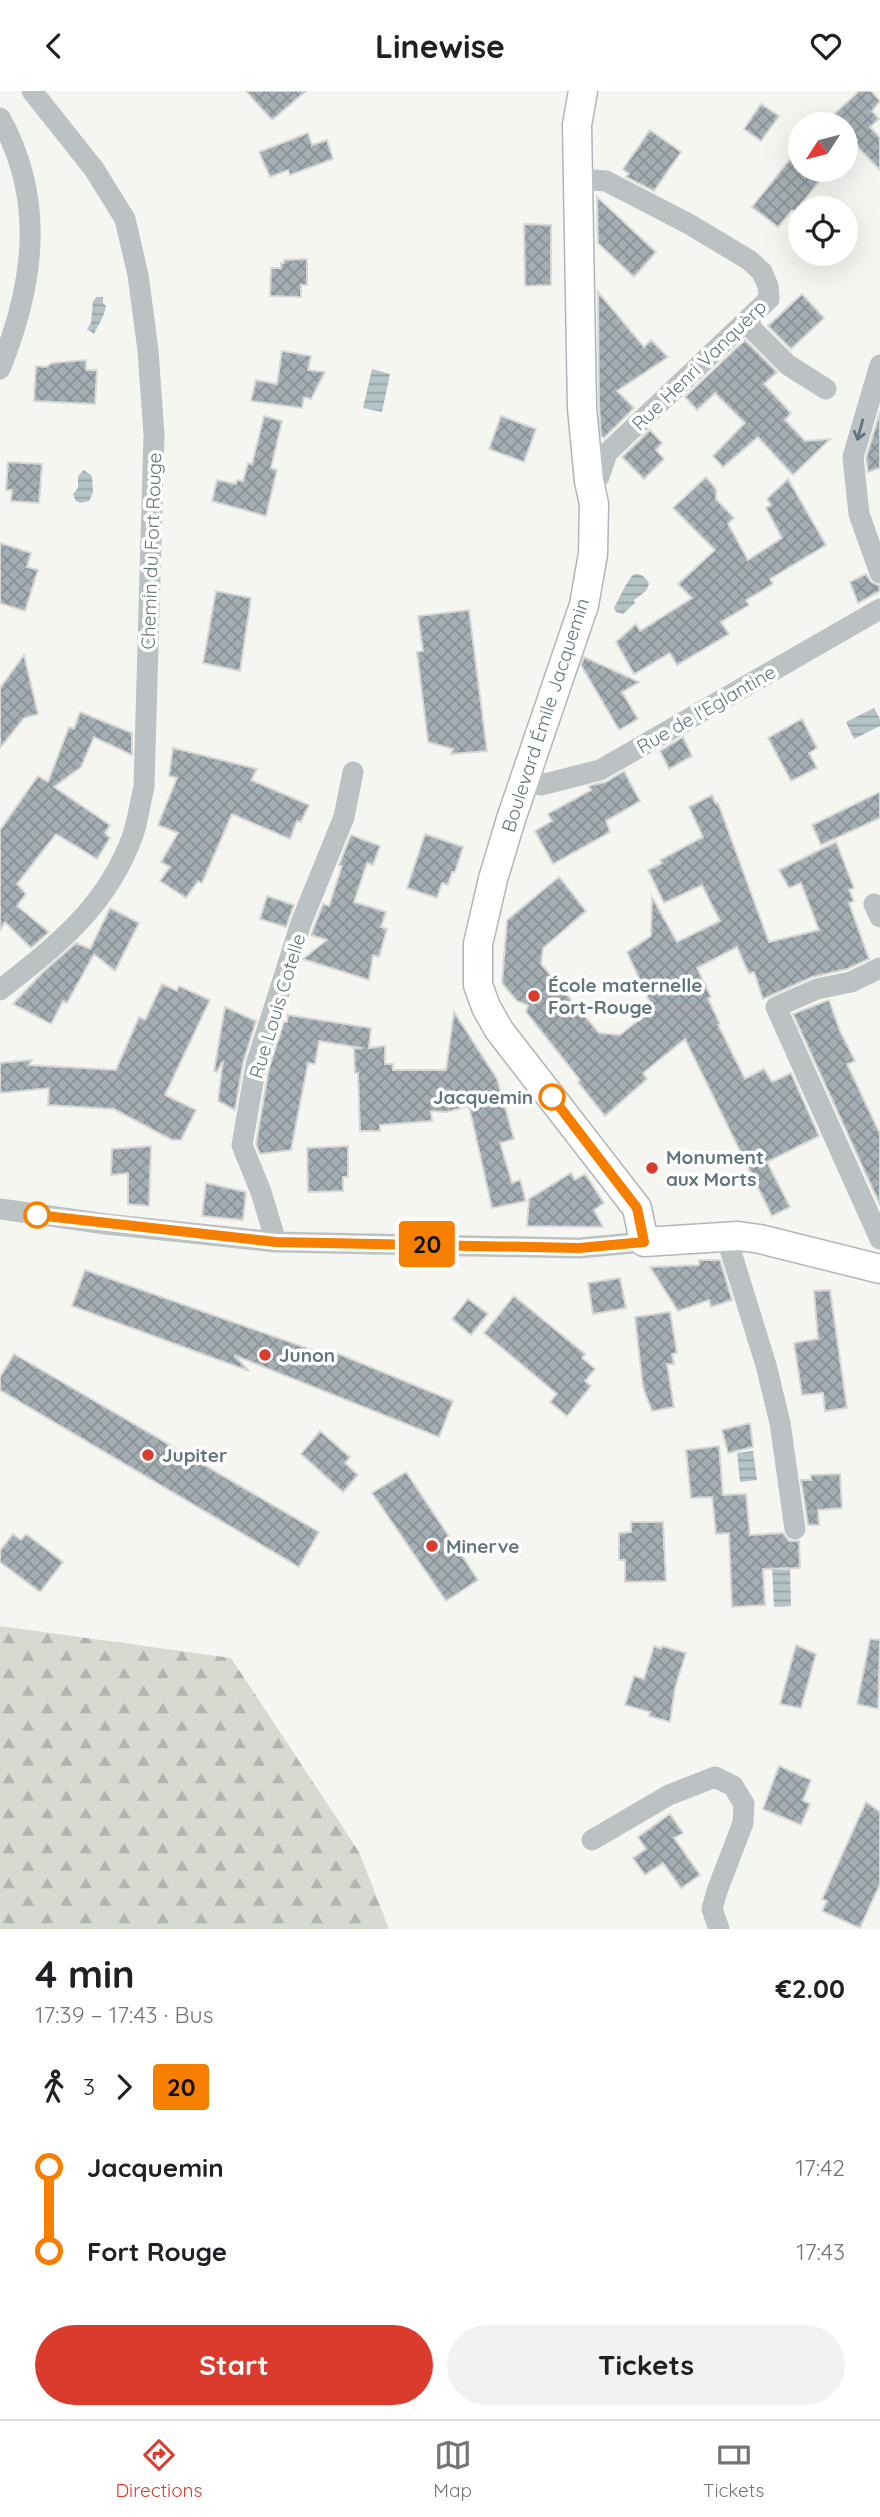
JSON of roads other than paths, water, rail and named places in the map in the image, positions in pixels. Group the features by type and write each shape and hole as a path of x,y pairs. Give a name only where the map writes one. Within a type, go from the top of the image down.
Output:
{"main road":[{"name":"Boulevard Émile Jacquemin","path":"583,91 577,125 582,408 589,481 594,504 593,554 584,605 523,779 492,879 481,931 477,963 478,985 499,1030 637,1208 644,1242"},
{"path":"644,1242 726,1236 760,1239 880,1269"}],"street":[{"name":"Chemin du Fort Rouge","path":"0,991 70,934 91,909 111,880 133,834 144,787 154,435 148,350 138,275 125,219 94,169 32,91"},
{"path":"0,117 9,133 25,178 31,247 24,300 0,369"},
{"name":"Rue Henri Vanquèrp","path":"579,179 606,181 689,224 749,260 762,272 768,286 769,299 607,453 599,477 589,481"},
{"path":"746,323 788,365 827,389"},
{"path":"880,365 853,457 859,514 880,573"},
{"name":"Rue de l'Eglantine","path":"523,779 541,785 600,770 880,609"},
{"name":"Rue Louis Cotelle","path":"276,1242 261,1192 242,1145 256,1065 301,923 344,817 353,772"},
{"path":"880,968 850,982 817,989 776,1007 880,1239"},
{"path":"0,1209 106,1224 276,1242 579,1248 644,1242"},
{"path":"726,1236 766,1365 780,1423 795,1529"},
{"path":"592,1840 669,1795 715,1777 733,1786 744,1804 743,1823 712,1909 719,1929"}],"place":[{"name":"École maternelle Fort-Rouge","path":"534,996"},
{"name":"Jacquemin","path":"552,1097"},
{"name":"Monument aux Morts","path":"652,1168"},
{"name":"Junon","path":"265,1355"},
{"name":"Jupiter","path":"148,1455"},
{"name":"Minerve","path":"432,1546"}]}
